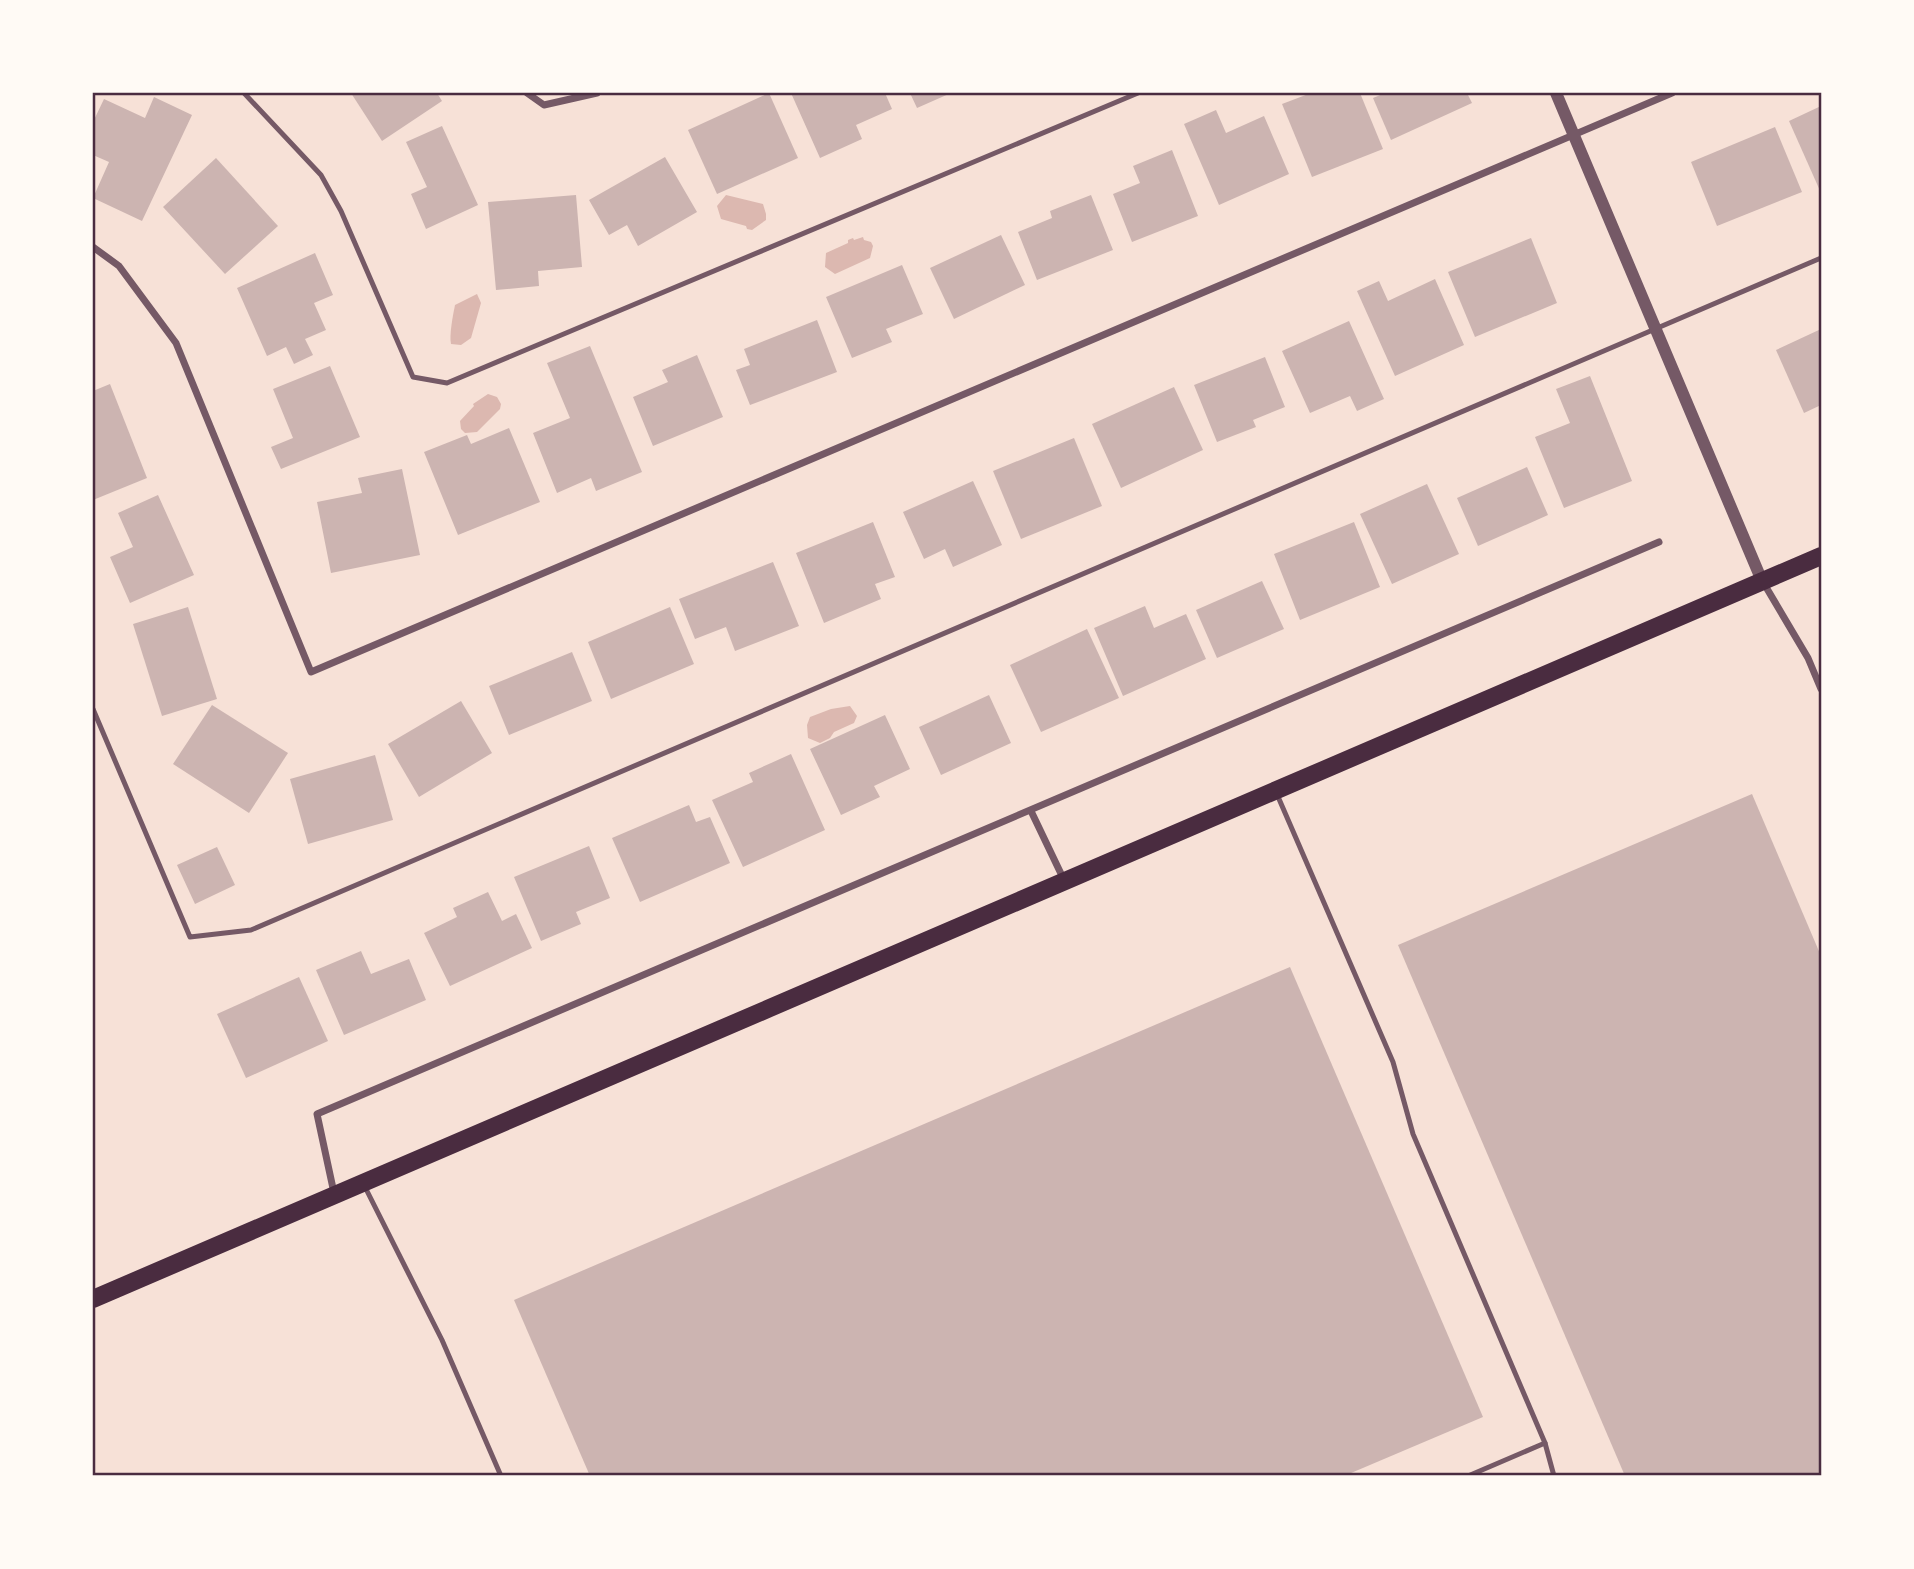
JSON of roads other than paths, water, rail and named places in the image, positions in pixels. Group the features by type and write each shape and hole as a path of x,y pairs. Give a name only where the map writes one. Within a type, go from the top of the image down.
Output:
{"main road":[{"path":"93,1299 1821,556"}],"street":[{"path":"527,93 544,105 597,93"},
{"path":"1556,93 1762,581 1808,658 1821,689"},
{"path":"93,247 119,266 176,343 311,672 1672,93"},
{"path":"334,1196 317,1114 1659,542"},
{"path":"1031,811 1065,882"}],"lane":[{"path":"244,93 321,175 341,211 413,377 447,383 1138,93"},
{"path":"93,709 190,937 251,930 1821,258"},
{"path":"1275,791 1393,1062 1413,1134 1545,1443 1554,1476"},
{"path":"363,1183 442,1339 502,1476"},
{"path":"1468,1476 1545,1443"}]}
